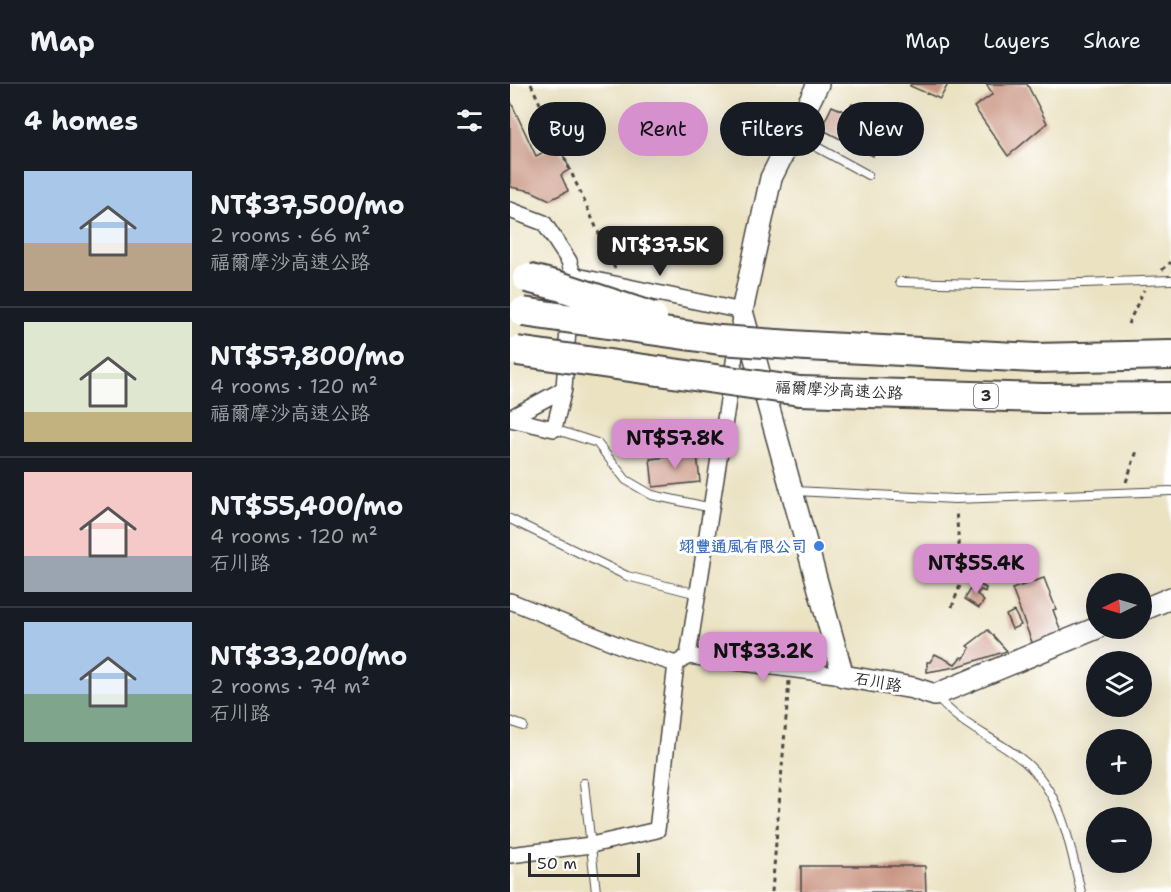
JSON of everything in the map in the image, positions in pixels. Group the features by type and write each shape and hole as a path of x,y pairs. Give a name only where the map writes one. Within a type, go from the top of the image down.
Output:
{"highway":[{"path":"518,276 559,286 720,340"},
{"path":"517,311 720,340 807,346 1035,358 1171,356"},
{"name":"福爾摩沙高速公路","path":"514,350 800,391 1043,398 1171,397"}],"street":[{"path":"809,102 818,84"},
{"path":"510,855 591,845 657,830 682,660 700,594 741,311 771,178 782,156"},
{"path":"510,210 544,223 569,261 572,275 564,389 554,429 510,418"},
{"path":"572,275 741,311"},
{"name":"石川路","path":"741,311 843,676 913,688 935,695"},
{"path":"510,418 564,389"},
{"path":"1152,606 1171,598"},
{"path":"510,601 626,648 682,660 843,676"},
{"path":"935,695 1086,633"}],"lane":[{"path":"825,151 868,175"},
{"path":"900,282 1023,285 1171,280"},
{"path":"554,429 597,443 626,480 652,495 712,508"},
{"path":"791,491 955,499 1121,495 1171,491"},
{"path":"510,519 627,576 700,594"},
{"path":"935,695 949,712 1025,763 1048,789 1066,826 1081,892"},
{"path":"510,721 523,726"},
{"path":"584,783 596,892"}],"path":[{"path":"531,84 623,286"},
{"path":"1121,495 1138,448"},
{"path":"952,607 962,580 955,499"},
{"path":"772,892 790,670"}],"building":[{"path":"911,84 948,84 940,99 910,86"},
{"path":"986,84 1027,84 1047,123 1008,156 974,107 993,94"},
{"path":"510,100 528,139 528,156 564,156 570,169 561,175 568,191 550,200 531,191 510,187"},
{"path":"832,106 837,108 837,137 825,131 825,121"},
{"path":"697,454 700,482 653,487 650,459"},
{"path":"975,558 985,558 983,577 977,578"},
{"path":"994,559 1007,572 997,583 989,575 995,567 989,563"},
{"path":"1044,578 1056,609 1053,610 1062,634 1033,645 1012,589"},
{"path":"975,582 986,588 985,592 981,590 977,594 984,601 979,608 965,599"},
{"path":"1014,611 1021,625 1012,629 1006,615"},
{"path":"988,630 1007,651 956,667 927,672 927,662 930,662 935,654 955,664 961,657 964,658 970,648 967,646"},
{"path":"801,866 925,866 926,892 801,892"}],"place":[{"name":"翊豐通風有限公司","path":"819,546"}]}
